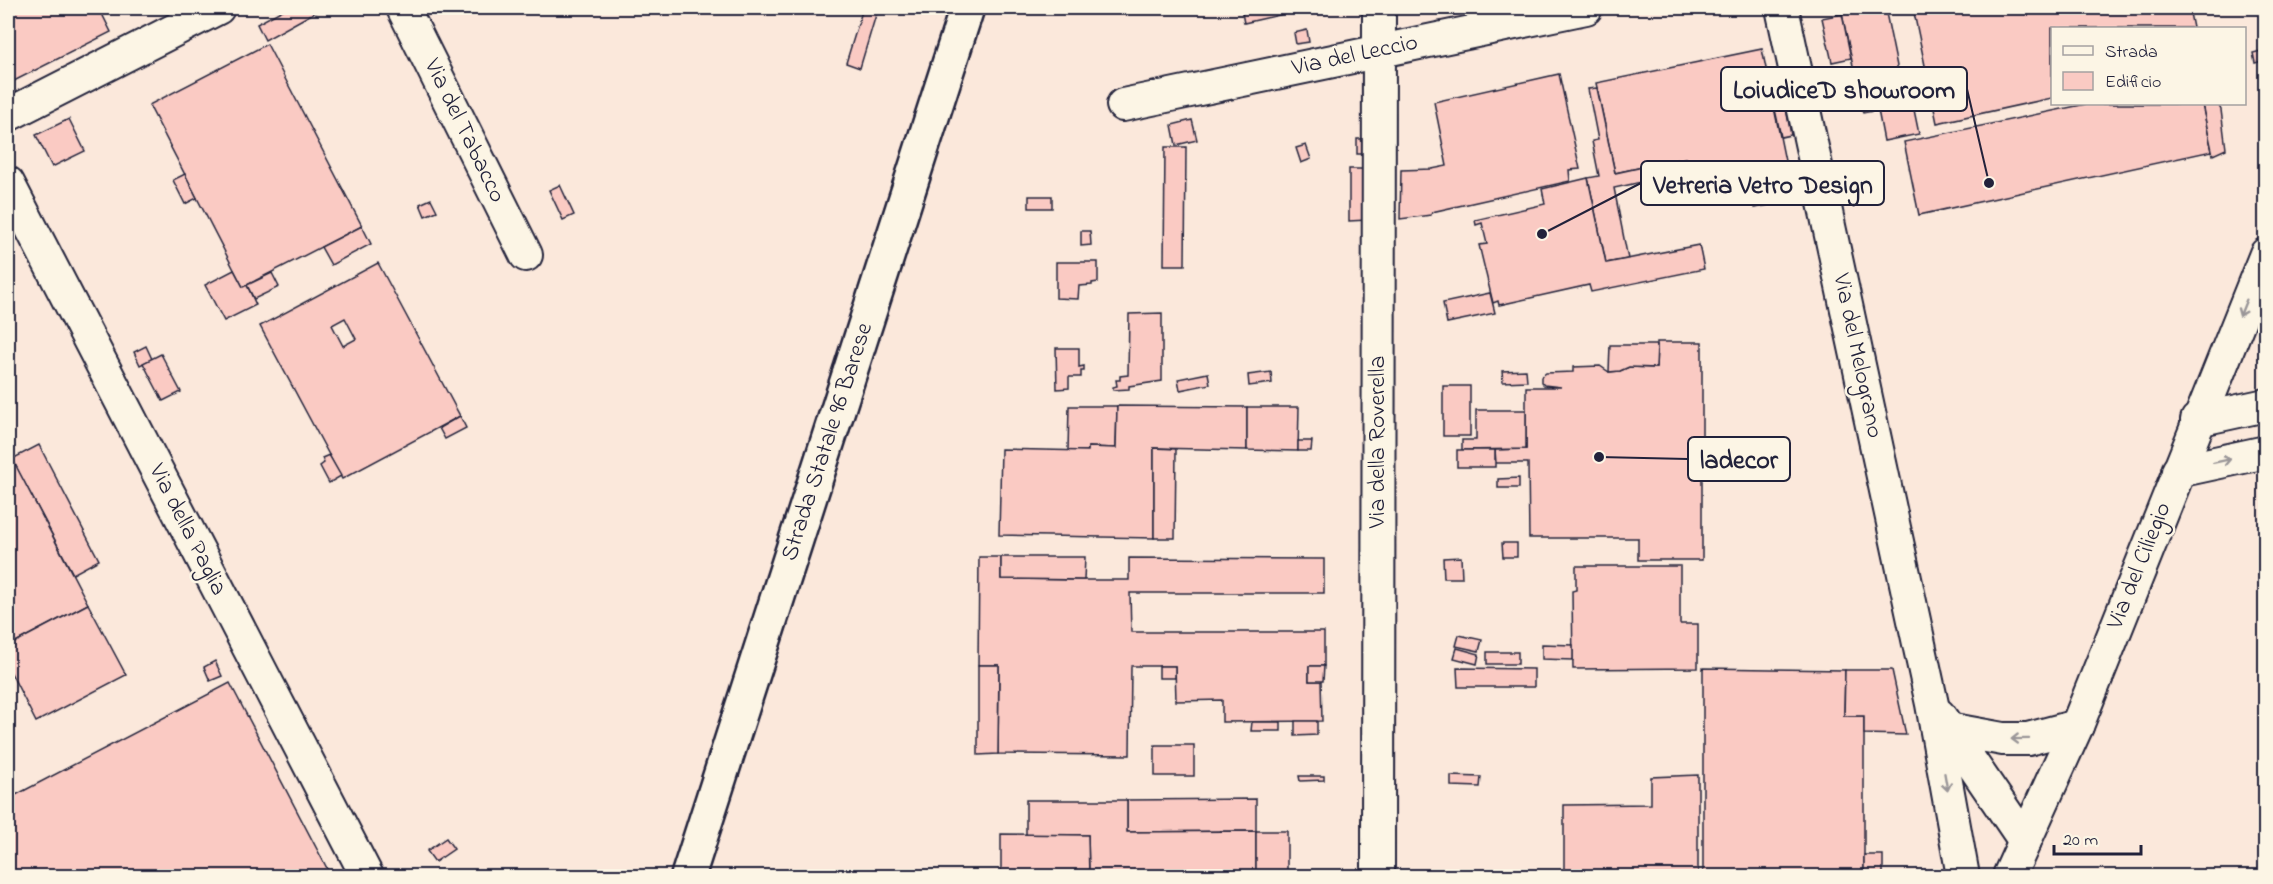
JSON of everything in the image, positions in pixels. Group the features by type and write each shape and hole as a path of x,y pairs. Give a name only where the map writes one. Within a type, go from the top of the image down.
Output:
{"main road":[{"name":"Strada Statale 96 Barese","path":"688,876 967,8"}],"street":[{"path":"8,114 218,8"},
{"name":"Via del Tabacco","path":"403,8 526,255"},
{"name":"Via della Roverella","path":"1378,876 1379,8"},
{"name":"Via del Leccio","path":"1123,105 1587,8"},
{"name":"Via del Melograno","path":"1782,8 1940,717 1963,876"},
{"name":"Via della Paglia","path":"8,183 367,876"},
{"name":"Via del Ciliegio","path":"2009,876 2077,726 2265,254"},
{"path":"2197,420 2265,405"},
{"path":"2178,471 2265,452"},
{"path":"1940,717 2003,739 2028,740 2077,726"},
{"path":"1940,717 2025,841"}],"building":[{"path":"8,8 99,8 111,32 8,84"},
{"path":"286,8 317,8 319,10 265,40 257,24"},
{"path":"863,8 878,8 860,68 846,63"},
{"path":"1241,8 1287,8 1288,13 1244,23"},
{"path":"1871,8 1885,8 1905,105 1863,113 1842,14"},
{"path":"1913,8 2189,8 2193,27 2051,27 2051,98 1937,123"},
{"path":"1842,14 1851,58 1832,62 1822,18"},
{"path":"1307,30 1309,42 1296,44 1294,33"},
{"path":"267,44 362,226 243,287 149,105"},
{"path":"1762,49 1793,200 1755,208 1752,193 1695,204 1686,158 1615,173 1596,83"},
{"path":"2265,50 2266,60 2255,63 2253,53"},
{"path":"1559,74 1580,169 1569,170 1570,181 1432,212 1431,215 1400,219 1401,170 1447,166 1434,102"},
{"path":"1908,81 1919,134 1884,141 1878,110 1905,105 1901,83"},
{"path":"1597,88 1615,173 1661,163 1665,182 1643,187 1642,182 1614,188 1628,259 1606,263 1588,178 1599,176 1592,141 1598,140 1588,89"},
{"path":"1785,103 1791,135 1781,137 1774,105"},
{"path":"2081,105 2202,105 2212,151 1919,215 1904,142"},
{"path":"2202,105 2218,105 2221,110 2226,149 2213,155"},
{"path":"69,119 85,151 52,167 36,135"},
{"path":"1192,120 1197,140 1176,145 1172,125"},
{"path":"1357,139 1367,139 1368,154 1357,154"},
{"path":"1306,145 1311,159 1301,163 1296,148"},
{"path":"1165,147 1186,147 1185,265 1164,265"},
{"path":"1686,158 1689,174 1664,179 1661,163"},
{"path":"1349,169 1367,169 1367,220 1349,221"},
{"path":"185,174 197,198 185,204 173,180"},
{"path":"1588,178 1606,263 1699,245 1704,269 1591,292 1589,285 1499,305 1498,301 1493,303 1479,245 1487,244 1482,223 1476,225 1475,220 1545,204 1542,189"},
{"path":"560,185 574,215 563,220 549,190"},
{"path":"1029,196 1052,196 1052,208 1029,208"},
{"path":"431,199 437,211 425,216 420,204"},
{"path":"362,226 371,244 331,265 321,247"},
{"path":"1081,231 1090,231 1091,245 1081,246"},
{"path":"1056,262 1098,262 1098,282 1079,286 1078,299 1056,298"},
{"path":"378,263 460,416 342,479 260,326","holes":["345,318 356,339 343,346 332,325"]},
{"path":"234,270 243,287 247,285 256,305 224,321 205,285"},
{"path":"272,273 279,287 254,299 247,285"},
{"path":"1490,293 1495,313 1447,323 1443,303"},
{"path":"1162,313 1162,381 1129,386 1129,389 1113,390 1120,376 1128,375 1129,314"},
{"path":"1657,342 1702,342 1702,560 1638,560 1638,538 1529,538 1528,463 1496,463 1495,450 1526,449 1526,387 1561,387 1544,385 1541,377 1546,373 1573,372 1573,367 1600,366 1609,372 1629,367 1656,368"},
{"path":"1610,345 1657,345 1656,368 1629,367 1609,372"},
{"path":"146,346 152,359 140,365 134,352"},
{"path":"1056,348 1079,348 1079,367 1084,366 1084,371 1081,371 1081,377 1069,377 1069,388 1057,389"},
{"path":"161,354 181,392 163,401 143,363"},
{"path":"1526,370 1527,381 1503,382 1502,371"},
{"path":"1271,372 1272,383 1249,386 1248,375"},
{"path":"1208,373 1210,384 1180,390 1178,379"},
{"path":"1443,386 1470,386 1470,436 1443,436"},
{"path":"1069,406 1117,406 1116,448 1088,447 1088,451 1068,451"},
{"path":"1117,406 1247,407 1247,450 1154,448 1154,538 999,535 1001,449 1088,451 1088,447 1116,448"},
{"path":"1247,407 1299,407 1298,451 1247,450"},
{"path":"1476,410 1526,410 1526,449 1462,450 1462,440 1476,440"},
{"path":"460,416 466,428 445,439 439,428"},
{"path":"1298,441 1312,441 1311,451 1298,451"},
{"path":"39,445 99,560 73,574 12,459"},
{"path":"1154,448 1176,449 1175,538 1154,538"},
{"path":"1457,450 1495,450 1495,467 1457,467"},
{"path":"329,455 341,476 329,483 320,466 324,463 322,458"},
{"path":"15,464 88,604 8,646 8,468"},
{"path":"1519,478 1519,488 1498,488 1498,479"},
{"path":"1502,543 1517,543 1517,557 1503,557"},
{"path":"979,557 1001,557 1001,579 1084,580 1129,580 1129,558 1324,559 1324,593 1130,593 1131,632 1324,632 1324,666 1309,666 1309,681 1321,681 1322,721 1222,722 1222,700 1176,701 1175,666 1131,666 1130,755 998,754 999,665 978,665"},
{"path":"1001,557 1085,557 1084,580 1001,579"},
{"path":"1461,557 1462,578 1444,578 1443,558"},
{"path":"1576,566 1680,566 1680,624 1698,624 1698,668 1573,669 1572,591 1576,590"},
{"path":"88,604 126,675 36,722 8,667 8,646"},
{"path":"1459,635 1482,640 1479,651 1456,646"},
{"path":"1542,644 1573,645 1573,660 1542,659"},
{"path":"1457,648 1479,654 1477,664 1454,658"},
{"path":"1487,652 1518,652 1518,664 1487,664"},
{"path":"215,661 222,676 210,681 204,667"},
{"path":"978,665 999,665 998,754 978,755"},
{"path":"1159,666 1175,666 1175,678 1159,678"},
{"path":"1309,666 1324,666 1323,681 1309,681"},
{"path":"1457,668 1534,669 1534,687 1458,687"},
{"path":"1703,668 1845,670 1844,716 1864,716 1864,876 1703,876"},
{"path":"1845,670 1892,670 1906,735 1864,734 1864,716 1844,716"},
{"path":"230,683 331,876 8,876 8,799"},
{"path":"1295,721 1317,721 1317,735 1295,736"},
{"path":"1252,722 1281,722 1281,731 1251,731"},
{"path":"1155,745 1194,745 1194,776 1155,776"},
{"path":"1698,775 1698,876 1564,876 1564,805 1651,804 1651,777"},
{"path":"1299,776 1324,776 1324,780 1300,781"},
{"path":"1451,776 1481,777 1480,787 1451,786"},
{"path":"1256,799 1256,831 1127,832 1127,800"},
{"path":"1026,800 1127,800 1127,832 1256,831 1256,876 1089,876 1088,835 1026,835"},
{"path":"1256,831 1287,831 1287,876 1256,876"},
{"path":"1001,834 1088,835 1089,876 1001,876"},
{"path":"446,838 454,849 435,862 427,851"},
{"path":"1864,855 1883,855 1883,876 1864,876"}],"place":[{"name":"LoiudiceD showroom","path":"1989,183"},
{"name":"Vetreria Vetro Design","path":"1542,234"},
{"name":"ladecor","path":"1599,457"}]}
